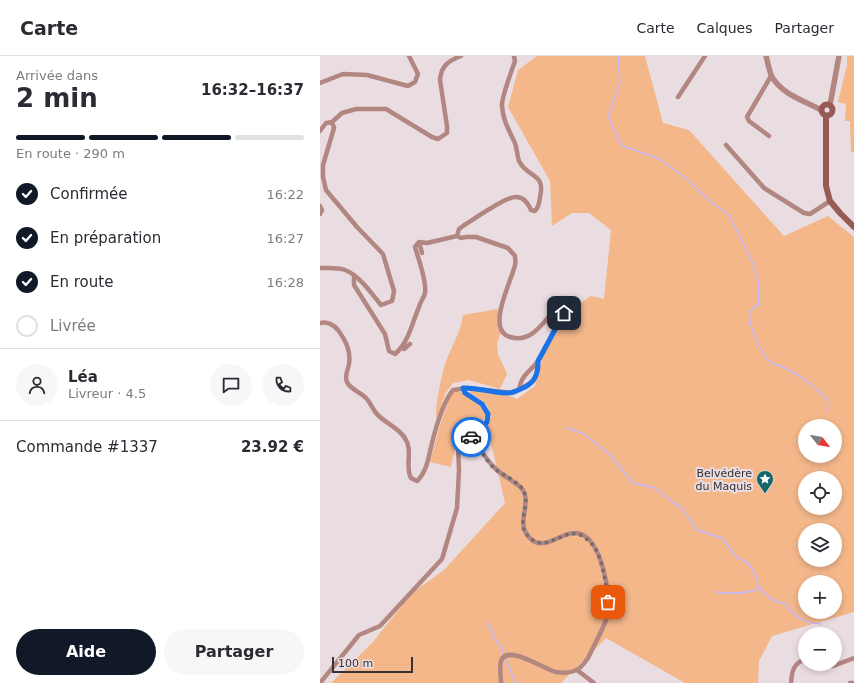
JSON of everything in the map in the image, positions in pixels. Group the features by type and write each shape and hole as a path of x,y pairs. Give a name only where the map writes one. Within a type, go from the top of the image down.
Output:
{"main road":[{"path":"826,116 832,112 830,105 826,104 821,110 826,116 826,186 830,201 854,227"}],"street":[{"path":"320,83 344,74 366,75 408,86 415,82 418,74 409,56"},
{"path":"320,130 326,123 332,122 342,113 356,109 386,109 432,137 438,139 442,137 447,133 447,126 440,80 441,73 451,60 461,56"},
{"path":"457,236 459,230 463,226 514,196 522,198 531,210 535,211 538,207 542,190 541,183 537,177 530,174 520,162 515,144 506,125 502,104 515,61 514,56"},
{"path":"678,97 705,56"},
{"path":"766,56 772,76 780,88 797,99 821,110"},
{"path":"830,105 839,56"},
{"path":"769,136 749,121 747,117 772,76"},
{"path":"320,268 345,270 364,284 381,305 392,301 394,291 383,254 357,227 326,190 323,177 323,165 334,128 332,122"},
{"path":"726,145 764,188 804,213 810,214 830,201"},
{"path":"320,206 322,210 320,214"},
{"path":"419,242 427,243 457,236 461,238 476,237 508,248 516,256 516,264 501,307 500,328 506,336 513,338 524,338 545,322 558,306 565,308 564,313 538,361 526,372 519,389"},
{"path":"354,276 354,285 385,334 388,351 395,354 402,348 414,324 418,307 425,293 425,283 415,247 419,242"},
{"path":"419,242 422,253"},
{"path":"427,243 427,249"},
{"path":"320,323 323,322 334,325 345,338 349,351 349,364 346,378 348,384 366,398 376,414 401,434 407,441 409,449 409,474 411,478 417,480 422,476 448,396 453,390 476,388 512,393 534,380 538,369 538,361"},
{"path":"402,348 404,349 410,344"},
{"path":"320,683 359,635 380,626 442,559 456,508 459,470 458,446 462,429 465,427 481,428 487,422 488,414 482,404 465,393 463,388"},
{"path":"461,433 470,437 479,445 494,468 520,486 525,495 522,527 527,535 542,544 548,543 570,533 581,534 591,542 598,554 603,572 608,602 608,616 588,658 577,670 569,672 556,672 516,655 507,655 501,662 502,683"},
{"path":"842,663 854,658"},
{"path":"791,683 792,671 795,665 798,663"},
{"path":"577,670 594,683"}],"shaded area":[{"path":"537,56 645,56 663,123 689,130 784,236 828,216 854,237 854,612 842,616 842,575 798,575 798,619 830,619 798,627 798,628 772,636 759,661 758,683 685,683 606,638 561,683 331,683 372,643 412,593 444,570 505,503 486,421 491,417 490,412 484,402 470,393 470,391 506,395 517,399 535,386 543,356 569,311 591,296 604,299 611,230 589,213 572,213 552,226 550,181 508,107 518,70"},
{"path":"847,56 854,56 854,152 851,152 850,121 845,121 846,104 838,102 847,65"},
{"path":"498,309 498,327 501,333 497,343 498,354 507,374 500,389 469,380 453,383 445,394 437,419 437,400 446,361 458,333 463,315"},
{"path":"456,391 465,394 474,400 486,415 481,424 462,424 459,429 451,467 430,462 440,425 451,394"}],"waterway":[{"path":"618,56 620,83 608,116 618,139 623,146 660,159 687,179 712,203 729,215 753,264 759,285 759,304 750,312 750,317 753,331 760,347 771,363 795,373 823,395 828,400 827,412"},
{"path":"567,428 584,434 611,456 633,483 655,488 681,507 697,530 722,538 736,557 748,563 756,576 759,589 769,597 779,603 785,603 796,616 805,621 821,624"},
{"path":"716,592 738,593 759,589"},
{"path":"487,623 492,631 492,635 501,646 503,653"},
{"path":"506,659 515,683"}],"way so far":[{"path":"471,437 479,445 494,468 520,486 525,495 525,508 522,527 527,535 542,544 548,543 570,533 581,534 591,542 601,563 608,602"}],"place":[{"name":"Belvédère du Maquis","path":"765,494"}],"route":[{"path":"471,437 461,433 462,429 465,427 481,428 487,422 488,414 482,404 465,393 463,388 476,388 512,393 529,384 536,376 538,361 564,313"}]}
